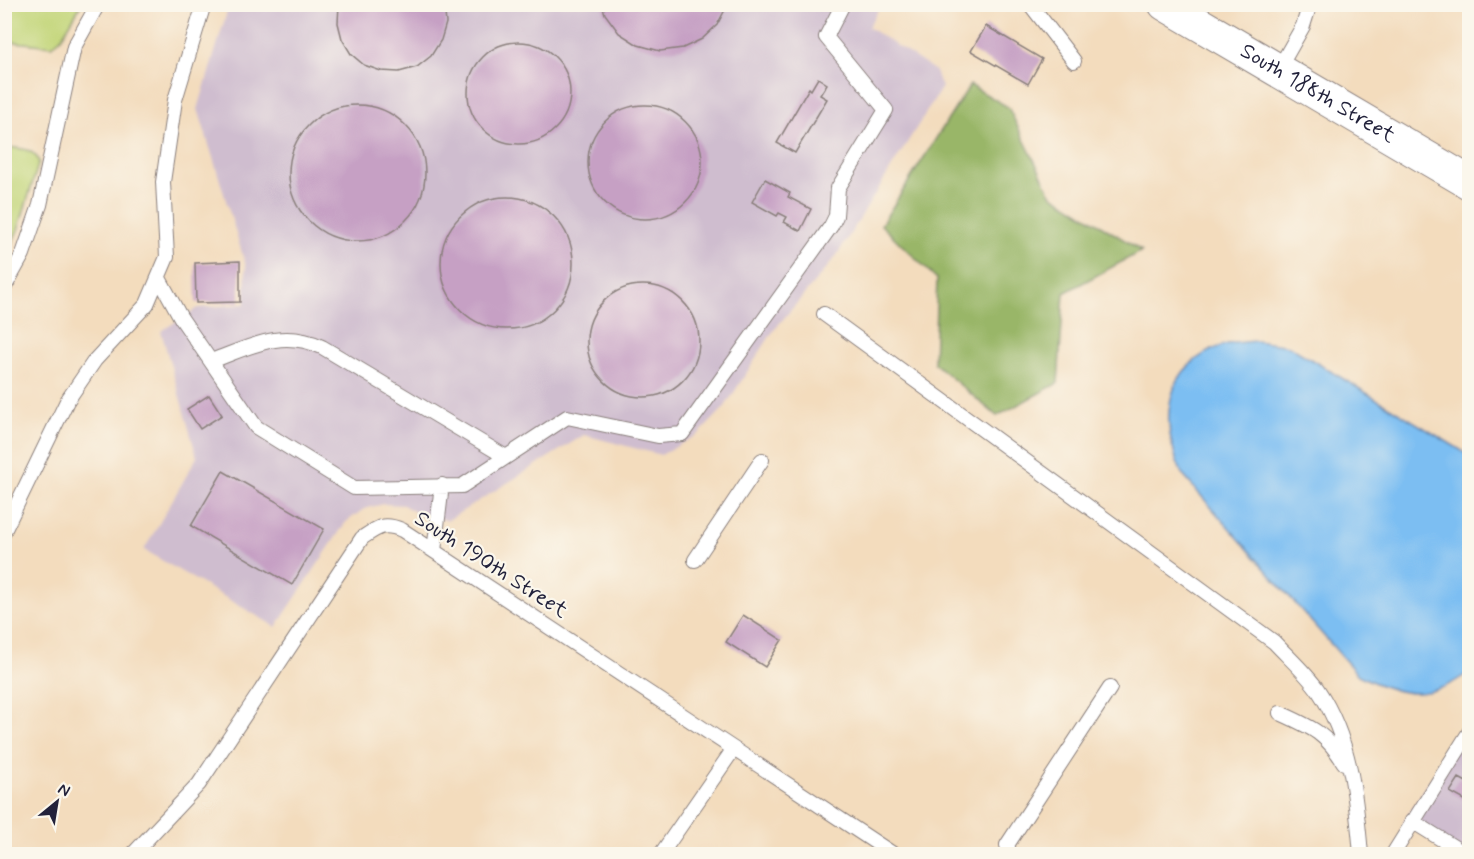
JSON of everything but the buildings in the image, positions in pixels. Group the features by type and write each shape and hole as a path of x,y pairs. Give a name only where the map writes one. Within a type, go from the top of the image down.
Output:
{"main road":[{"name":"South 188th Street","path":"1165,4 1277,72 1470,183"}],"lane":[{"path":"4,288 23,254 40,205 74,48 98,4"},
{"path":"4,531 67,401 95,360 147,304 167,257 163,182 175,100 204,4"},
{"path":"159,278 182,318 256,427 354,488 462,486 567,417 658,436 682,434 831,226 836,216 838,188 886,110 826,38 843,4"},
{"path":"1030,4 1074,61"},
{"path":"1277,72 1303,27 1310,4"},
{"path":"824,314 1274,642 1318,690 1342,736 1350,772 1361,855"},
{"path":"211,361 268,340 302,338 322,346 506,457"},
{"path":"695,560 762,460"},
{"path":"434,551 442,485"},
{"name":"South 190th Street","path":"133,855 199,784 362,538 380,526 388,524 434,551 893,855"},
{"path":"1010,855 1007,846 1110,688"},
{"path":"1280,713 1318,730 1333,745 1350,772"},
{"path":"1393,855 1470,731"},
{"path":"661,855 732,750"},
{"path":"1412,821 1465,855"}],"shaded area":[{"path":"229,5 881,5 868,27 934,70 942,87 835,258 774,330 724,408 699,434 661,455 584,435 448,520 422,516 403,505 383,504 364,509 346,522 276,627 144,550 197,457 161,331 198,308 245,304 246,266 198,109"},
{"path":"1469,718 1469,854 1453,854 1403,823"}],"green space":[{"path":"5,4 81,5 62,37 52,46 5,41"},
{"path":"970,85 1008,107 1051,194 1142,251 1064,293 1058,383 997,416 934,363 937,279 881,225"},
{"path":"5,147 29,151 37,157 39,162 18,230 5,258"}],"water":[{"path":"1256,341 1289,346 1469,455 1469,672 1455,682 1428,692 1415,693 1388,688 1358,675 1182,474 1170,435 1171,398 1177,381 1203,354 1228,344"}]}
